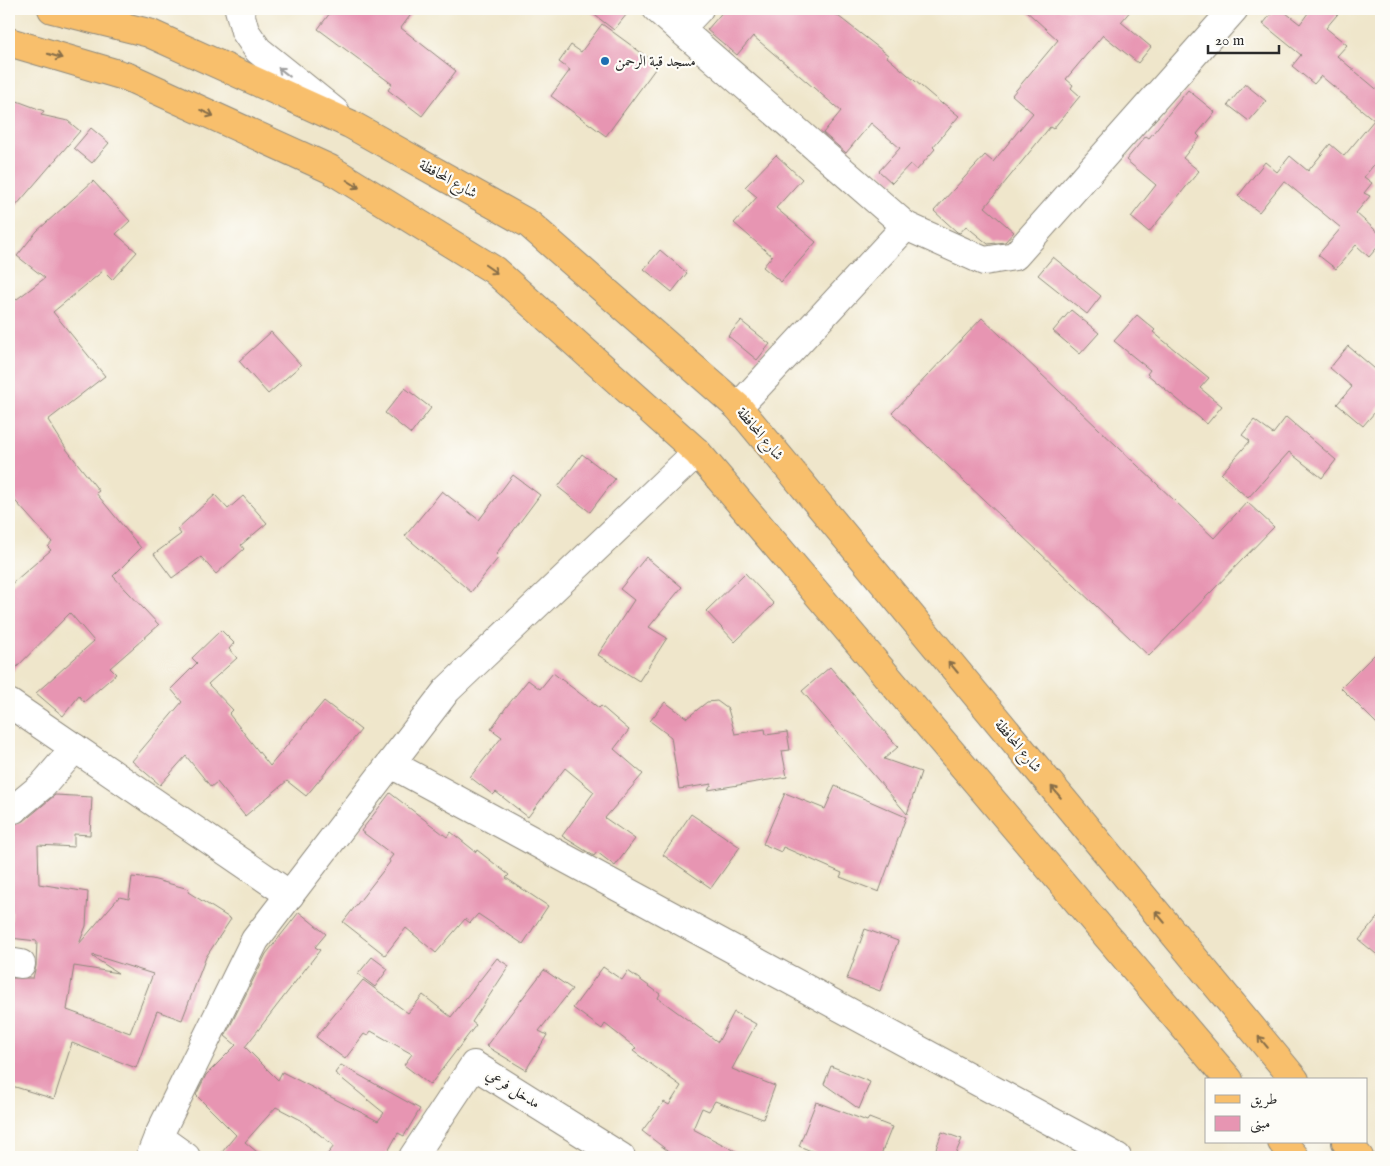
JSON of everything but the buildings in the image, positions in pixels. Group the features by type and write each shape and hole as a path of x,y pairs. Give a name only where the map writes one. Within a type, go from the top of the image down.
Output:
{"main road":[{"name":"شارع المحافظة","path":"52,9 148,33 350,124 529,224 738,407 1292,1078"},
{"path":"9,42 128,77 330,170 494,270 697,452 1227,1078"},
{"path":"1348,1144 1359,1157"}],"street":[{"path":"238,9 245,31 258,50 350,124"},
{"path":"657,9 906,226 984,261 1015,256 1234,9"},
{"path":"680,29 699,9"},
{"path":"738,407 906,226"},
{"path":"186,1157 154,1147 255,940 448,690 697,452"},
{"path":"9,703 290,895"},
{"path":"9,809 14,809 43,785 75,748"},
{"path":"391,764 1108,1155"},
{"name":"مدخل فرعي","path":"413,1157 474,1065 621,1157"}],"place":[{"name":"مسجد قبة الرحمن","path":"605,61"}]}
